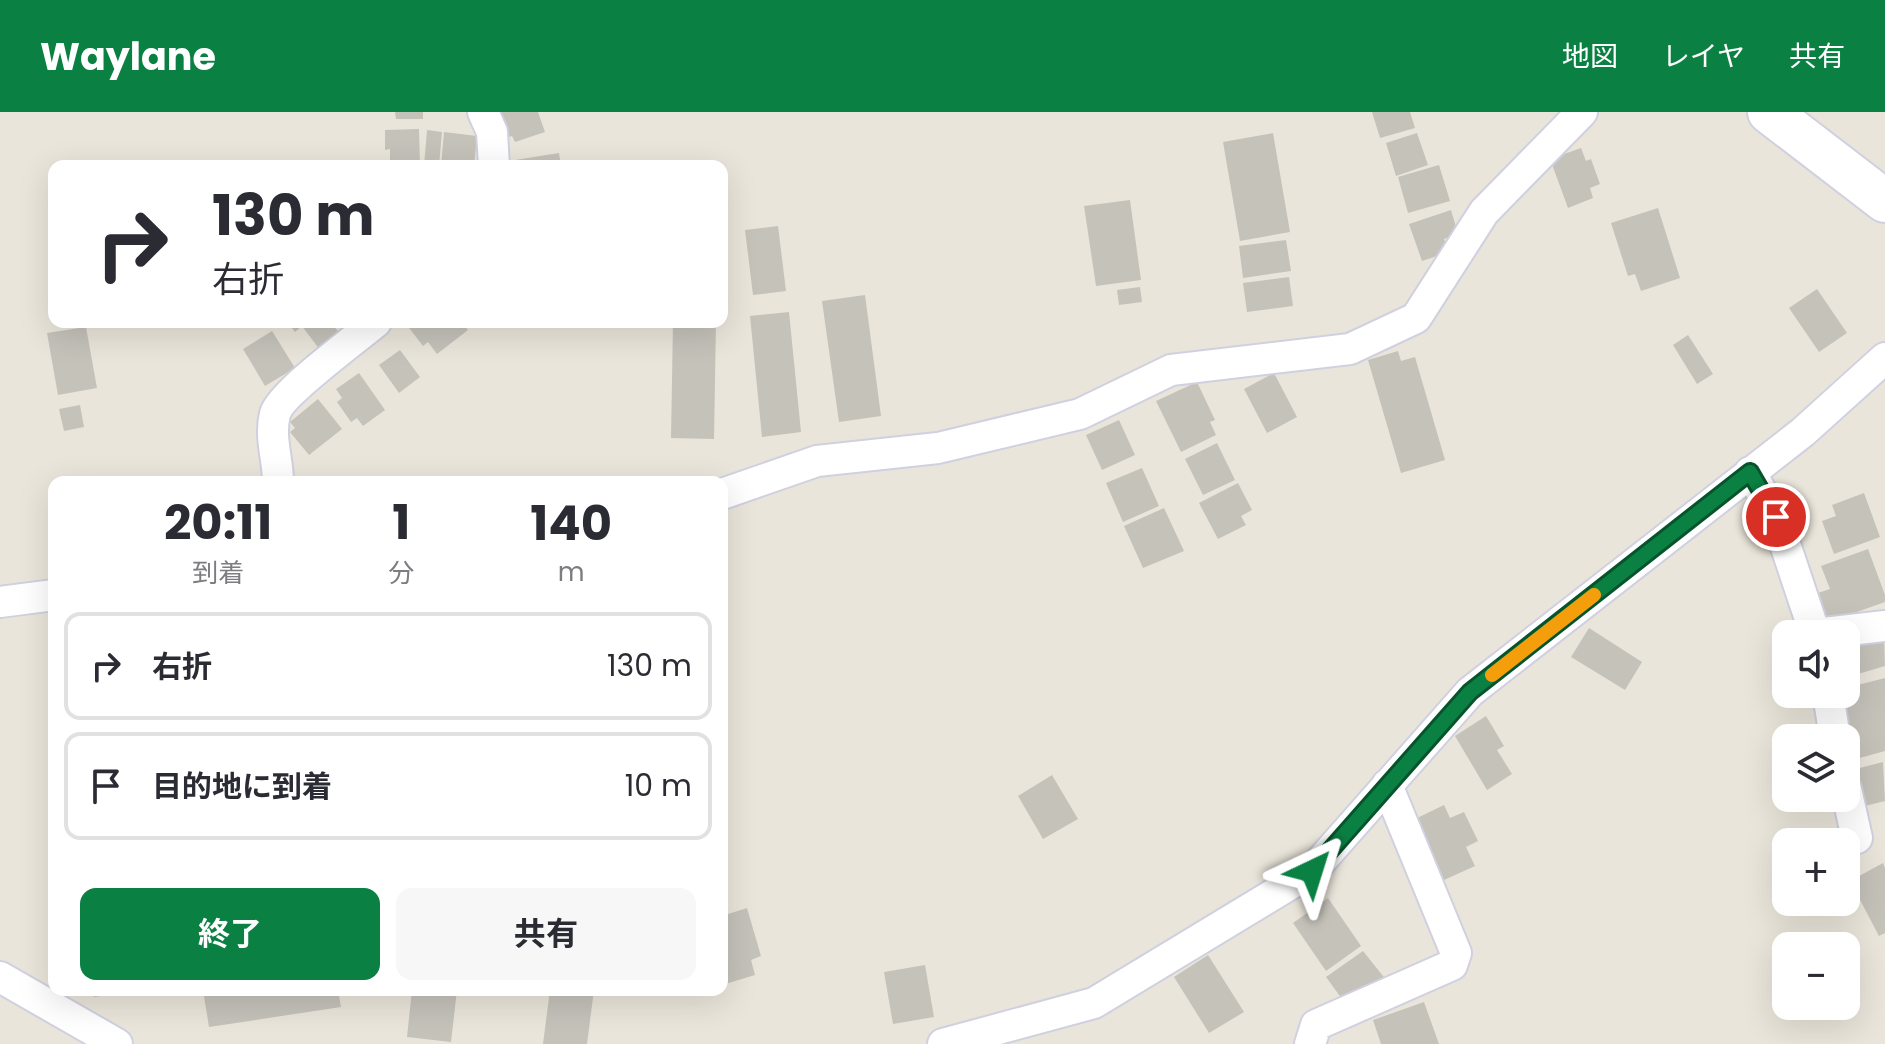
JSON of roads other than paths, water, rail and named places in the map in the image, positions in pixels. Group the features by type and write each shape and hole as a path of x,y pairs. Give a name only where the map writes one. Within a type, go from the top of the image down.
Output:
{"main road":[{"path":"1769,112 1885,201"}],"street":[{"path":"483,112 492,132 494,160"},
{"path":"728,492 817,461 938,448 1080,414 1171,370 1350,349 1416,318 1484,212 1582,112"},
{"path":"278,476 272,438 276,410 297,388 369,328"},
{"path":"943,1044 1094,1003 1312,871 1470,692 1803,432 1885,358"},
{"path":"1750,472 1776,517 1810,620"},
{"path":"0,602 48,596"},
{"path":"1860,629 1885,626"},
{"path":"1310,1044 1316,1025 1452,965 1456,953 1387,785"},
{"path":"0,977 117,1044"}]}
